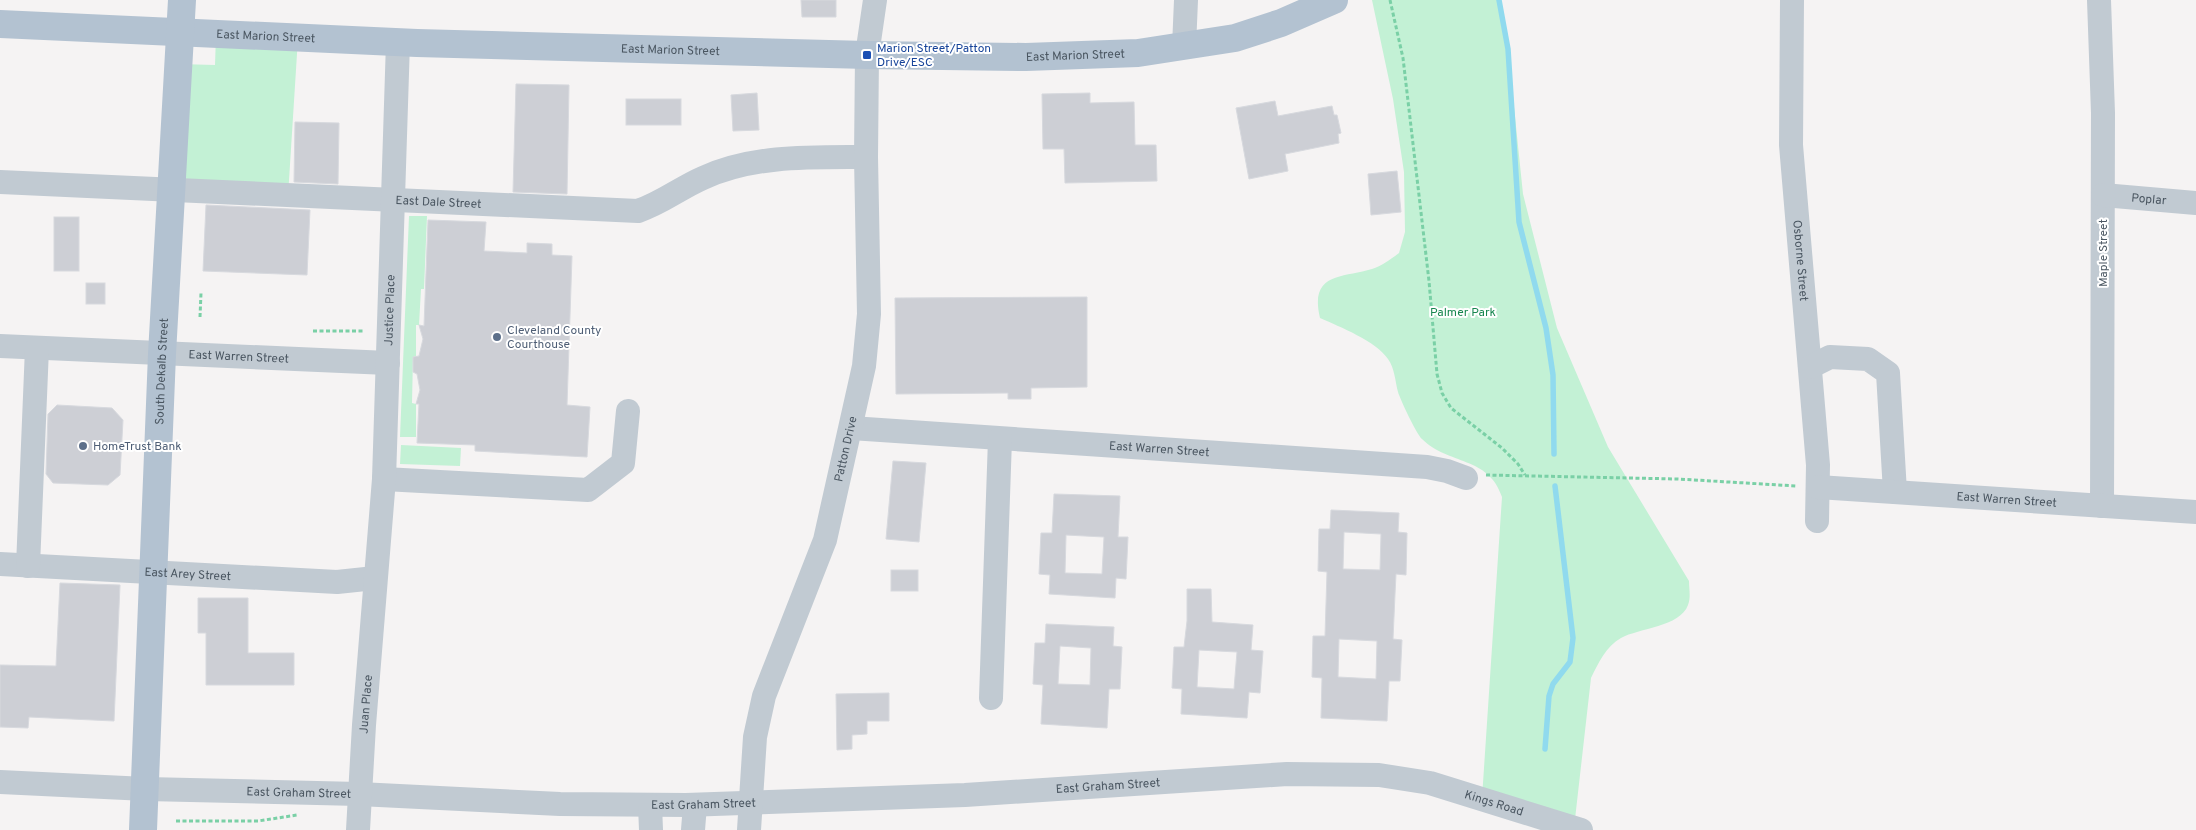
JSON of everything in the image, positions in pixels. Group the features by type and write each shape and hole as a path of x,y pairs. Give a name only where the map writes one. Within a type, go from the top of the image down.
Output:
{"main road":[{"name":"South Dekalb Street","path":"143,830 162,354 182,0"},
{"name":"East Marion Street","path":"0,24 398,42 867,56 1026,57 1138,53 1235,38 1281,23 1334,0"}],"street":[{"name":"Patton Drive","path":"749,830 755,736 764,696 825,540 864,366 869,314 866,157 867,56 874,0"},
{"path":"1184,47 1186,0"},
{"name":"Osborne Street","path":"1792,0 1791,145 1796,232 1810,366 1818,487 1817,521"},
{"name":"Maple Street","path":"2099,0 2104,113 2102,506"},
{"name":"Justice Place","path":"375,578 384,479 398,42"},
{"name":"East Dale Street","path":"0,182 638,212 656,205 689,184 726,169 792,158 866,157"},
{"name":"Poplar","path":"2103,195 2196,203"},
{"name":"East Warren Street","path":"0,346 388,363"},
{"path":"28,566 37,348"},
{"path":"1810,366 1830,357 1868,360 1888,373 1895,492"},
{"path":"384,479 588,490 623,463 628,411"},
{"name":"East Warren Street","path":"851,428 1427,467 1447,471 1466,478"},
{"path":"991,698 1000,439"},
{"name":"East Warren Street","path":"1818,487 2196,512"},
{"name":"East Arey Street","path":"0,564 337,582 375,578"},
{"name":"Juan Place","path":"358,830 375,578"},
{"name":"East Graham Street","path":"0,782 146,789 359,794 560,804 695,805 965,795 1287,774 1348,773 1406,778"},
{"name":"Kings Road","path":"1406,778 1482,798 1581,830"},
{"path":"650,805 651,830"},
{"path":"694,830 695,805"}],"path":[{"path":"1390,0 1403,58 1429,281 1437,374 1442,393 1451,408 1502,448 1518,464 1525,475"},
{"path":"200,317 201,293"},
{"path":"313,331 364,331"},
{"path":"1466,478 1490,474 1677,479 1818,487"}],"green space":[{"name":"Palmer Park","path":"1372,0 1499,0 1508,49 1523,194 1557,328 1608,447 1689,581 1689,599 1684,612 1668,622 1616,641 1603,656 1591,678 1574,828 1482,798 1502,497 1496,484 1488,474 1478,467 1432,447 1422,439 1402,402 1388,359 1366,340 1320,318 1319,292 1324,285 1340,276 1372,269 1386,262 1399,253 1405,232 1404,172 1393,99"},
{"path":"216,35 298,38 288,196 171,191 179,64 215,65"},
{"path":"409,216 427,216 424,289 421,289 419,325 416,325 416,356 413,357 412,403 416,404 416,437 400,437"},
{"path":"401,445 461,448 460,466 400,464"}],"building":[{"path":"801,0 836,0 836,17 802,17"},
{"path":"516,84 569,85 567,194 513,192"},
{"path":"757,93 759,130 733,131 731,95"},
{"path":"1090,93 1090,103 1134,102 1135,145 1156,145 1157,181 1065,183 1064,149 1043,149 1042,94"},
{"path":"626,99 681,99 681,125 626,125"},
{"path":"1275,101 1278,116 1332,106 1334,115 1337,115 1341,133 1338,134 1339,143 1285,154 1288,171 1249,179 1236,108"},
{"path":"295,122 339,123 338,184 294,182"},
{"path":"1397,171 1401,212 1371,215 1368,174"},
{"path":"206,205 310,210 307,275 203,271"},
{"path":"54,217 79,217 79,271 54,271"},
{"name":"Cleveland County Courthouse","path":"428,220 486,222 484,251 527,253 527,243 552,244 552,255 572,256 567,405 590,407 587,457 475,451 475,445 417,443 419,404 416,404 420,390 417,374 413,372 413,357 419,356 423,339 419,325 424,326"},
{"path":"86,283 105,283 105,304 86,304"},
{"path":"1087,297 1087,387 1031,388 1031,399 1008,399 1008,393 896,394 895,298"},
{"name":"HomeTrust Bank","path":"57,405 112,408 123,420 120,475 108,485 53,483 46,474 48,414"},
{"path":"893,461 926,463 919,542 886,539"},
{"path":"1054,494 1120,496 1118,537 1128,537 1126,579 1116,578 1115,598 1049,594 1050,575 1039,574 1041,533 1052,533","holes":["1066,535 1104,537 1102,574 1065,573"]},
{"path":"1331,510 1399,513 1398,532 1407,533 1406,575 1396,574 1395,594 1393,639 1402,640 1400,681 1389,681 1387,721 1321,718 1322,678 1312,677 1313,636 1325,636 1327,572 1318,571 1319,529 1330,529","holes":["1344,532 1381,534 1380,570 1343,569","1339,639 1377,641 1376,679 1338,677"]},
{"path":"891,570 918,570 918,591 891,591"},
{"path":"60,583 120,585 114,721 29,717 28,728 0,727 0,665 56,666"},
{"path":"1187,589 1211,589 1212,622 1253,625 1251,650 1263,651 1260,693 1249,692 1247,718 1181,714 1182,689 1172,688 1174,647 1184,647 1187,621","holes":["1199,650 1237,652 1234,689 1197,687"]},
{"path":"198,598 248,598 248,653 294,653 294,685 206,685 206,633 198,633"},
{"path":"1046,624 1114,627 1113,646 1122,647 1120,689 1109,689 1107,728 1041,724 1043,685 1033,684 1035,643 1045,643","holes":["1060,646 1091,648 1090,685 1058,684"]},
{"path":"889,693 889,721 867,721 867,734 852,735 852,749 837,750 836,694"}],"waterway":[{"path":"1499,0 1508,49 1519,222 1546,328 1553,375 1554,454"},
{"path":"1545,749 1549,696 1553,684 1570,662 1573,638 1555,486"}],"place":[{"name":"Marion Street/Patton Drive/ESC","path":"867,55"},
{"name":"Cleveland County Courthouse","path":"497,337"},
{"name":"HomeTrust Bank","path":"83,446"}]}
